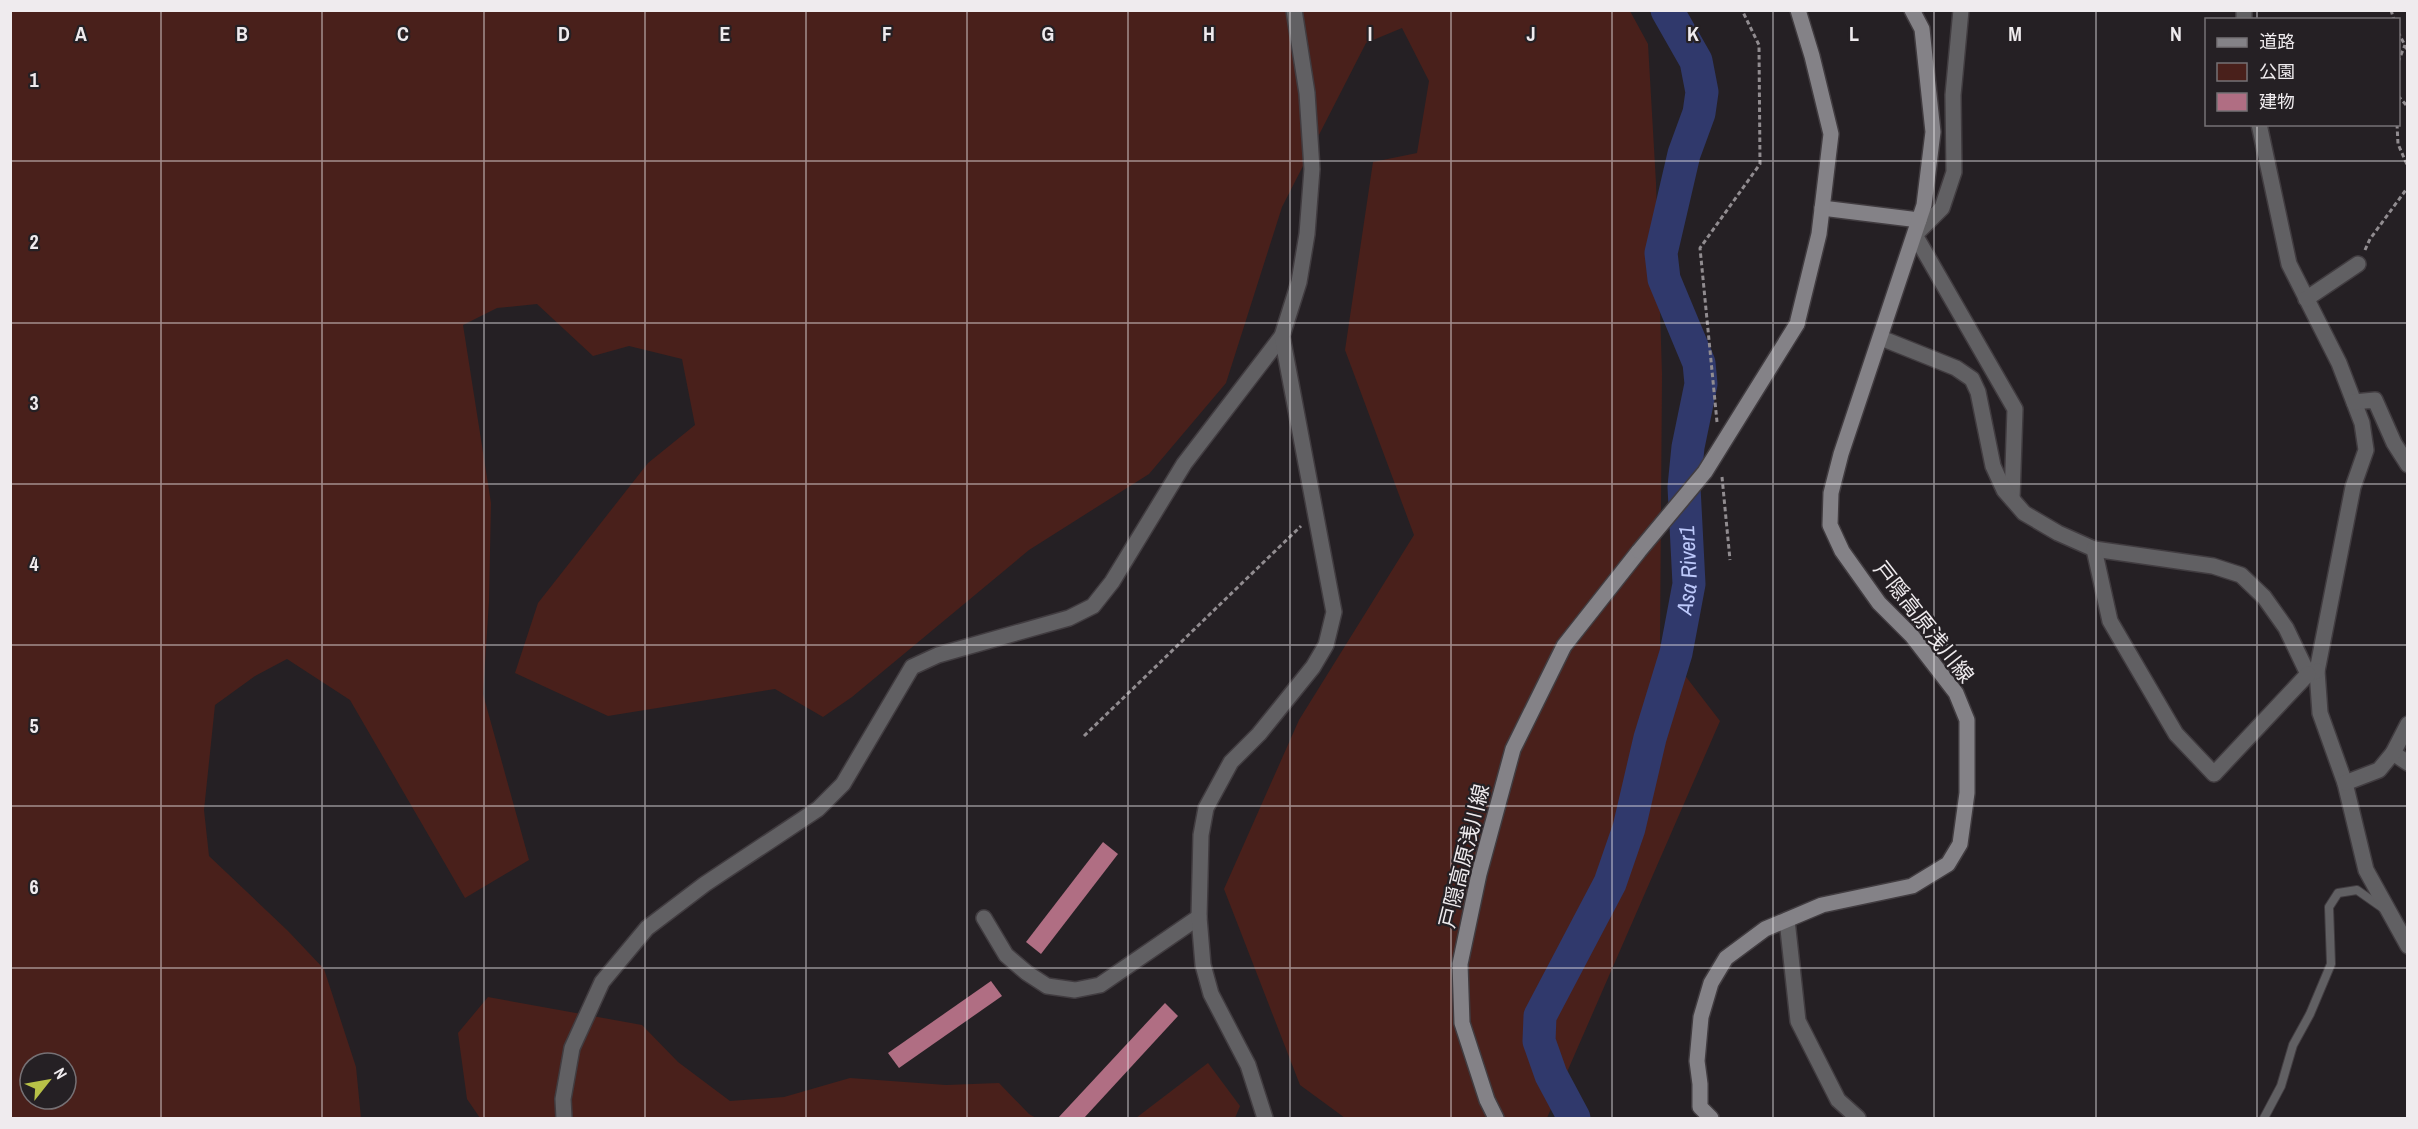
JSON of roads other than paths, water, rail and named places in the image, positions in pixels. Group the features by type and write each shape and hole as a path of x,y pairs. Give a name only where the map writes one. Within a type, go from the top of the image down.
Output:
{"main road":[{"name":"戸隠高原浅川線","path":"1496,1119 1487,1100 1462,1023 1460,964 1479,873 1514,749 1564,646 1705,472 1797,324 1819,234 1831,134 1798,10"},
{"name":"戸隠高原浅川線","path":"1711,1119 1700,1107 1697,1061 1701,1017 1711,983 1726,958 1765,930 1822,905 1912,886 1948,864 1960,844 1967,793 1967,720 1960,702 1956,693 1912,636 1879,603 1842,551 1830,525 1831,493 1841,454 1924,205 1933,132 1922,29 1912,10"},
{"path":"1822,208 1920,220"}],"street":[{"path":"564,1119 563,1099 572,1048 602,982 647,928 705,884 818,809 843,784 912,667 938,655 1069,618 1093,606 1113,582 1184,464 1282,336 1301,272 1307,234 1312,169 1306,93 1294,10"},
{"path":"1963,11 1953,95 1954,172 1942,208 1915,235 2015,409 2012,499"},
{"path":"2094,549 2110,621 2176,734 2214,774 2313,673 2353,487 2366,450 2362,423 2339,363 2289,264 2259,126"},
{"path":"2306,299 2358,264"},
{"path":"1265,1119 1248,1065 1211,994 1203,965 1199,918 1201,835 1206,808 1231,762 1259,734 1312,667 1326,645 1334,612 1282,336"},
{"path":"1881,338 1956,368 1972,379 1978,392 1993,466 2004,490 2024,513 2058,533 2094,549 2213,566 2241,575 2264,597 2313,673 2320,713 2345,783 2366,870 2408,946"},
{"path":"2354,402 2374,400 2394,443 2408,465"},
{"path":"2345,783 2379,770 2393,753 2408,724"},
{"path":"2393,753 2408,762"},
{"path":"984,918 1006,955 1027,973 1047,986 1075,990 1100,985 1199,918"},
{"path":"1787,920 1798,1021 1838,1100 1858,1119"}],"lane":[{"path":"2264,1119 2281,1086 2293,1046 2310,1014 2331,964 2329,906 2338,893 2357,890 2388,912"}],"waterway":[{"name":"Asa River1","path":"1574,1118 1551,1075 1539,1041 1540,1016 1610,883 1629,828 1650,738 1676,653 1689,584 1684,487 1688,447 1701,384 1699,363 1664,279 1661,253 1684,154 1699,113 1702,92 1696,61 1667,10"}]}
